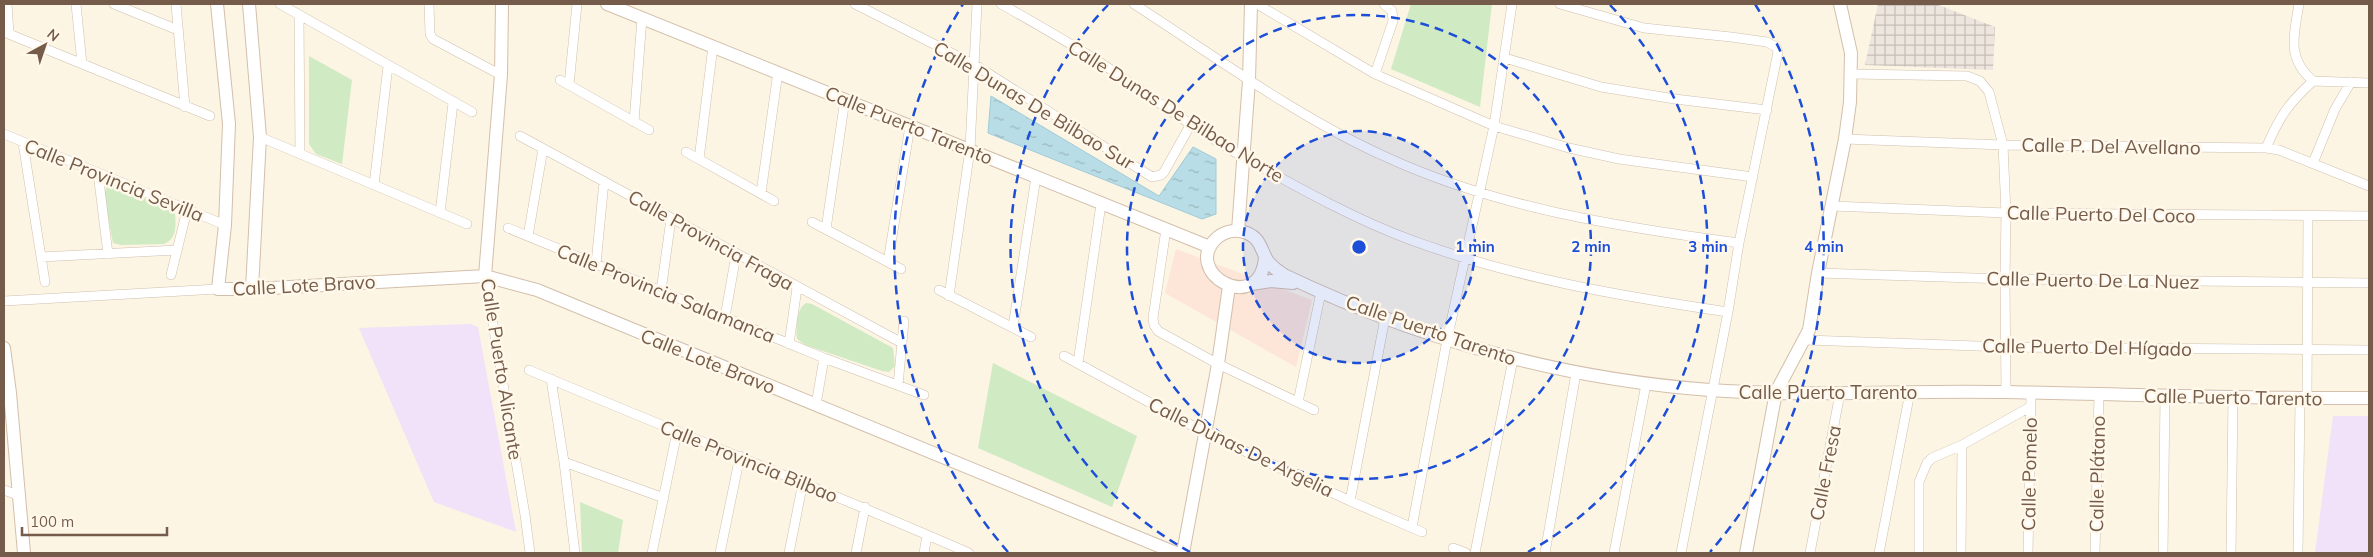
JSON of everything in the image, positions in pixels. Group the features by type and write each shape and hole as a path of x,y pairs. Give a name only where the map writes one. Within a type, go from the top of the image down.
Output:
{"street":[{"path":"7,4 6,33 210,116"},
{"path":"76,4 82,64"},
{"path":"114,4 178,30"},
{"path":"176,4 185,107"},
{"path":"4,301 218,289 224,225 229,124 217,4"},
{"path":"249,4 260,137 252,289"},
{"path":"280,4 472,112"},
{"path":"429,4 430,34 437,42 501,75"},
{"name":"Calle Puerto Alicante","path":"502,4 501,75 486,276 530,553"},
{"path":"569,85 577,4"},
{"name":"Calle Puerto Tarento","path":"607,4 1210,247"},
{"name":"Calle Dunas De Bilbao Sur","path":"855,4 975,64 1152,177 1157,177 1164,172 1191,124"},
{"path":"949,296 970,150 977,4"},
{"name":"Calle Dunas De Bilbao Norte","path":"1001,4 1100,63 1244,158 1366,221 1410,240 1466,258 1585,289 1636,299 1728,312"},
{"path":"1134,4 1249,80 1351,140 1421,172 1479,192 1599,222 1739,243"},
{"path":"1238,231 1249,80 1251,4"},
{"path":"1257,4 1375,74 1494,126 1569,148 1620,159 1753,177"},
{"path":"1375,74 1393,21 1392,12 1384,4"},
{"path":"1412,527 1448,340 1494,126 1512,4"},
{"path":"1560,4 1644,28 1767,42 1776,47 1778,56 1739,243 1728,312 1681,553"},
{"path":"1746,553 1776,392 1806,340 1809,330 1818,273 1846,140 1852,74 1851,53 1840,4"},
{"path":"2299,4 2293,42 2297,62 2301,70 2313,81 2369,83"},
{"path":"299,15 300,154"},
{"path":"634,122 642,18"},
{"path":"699,159 713,46"},
{"path":"1505,58 1601,87 1675,100 1768,110"},
{"path":"374,184 388,66"},
{"path":"761,193 778,72"},
{"path":"1852,74 1967,76 1980,81 1989,92 2003,145 2006,213 2004,279 2006,392"},
{"path":"560,80 649,130"},
{"path":"2266,148 2280,117 2290,102 2313,81"},
{"path":"2313,164 2335,109 2351,82"},
{"path":"826,229 845,100"},
{"path":"440,213 453,103"},
{"path":"888,262 910,126"},
{"name":"Calle Provincia Sevilla","path":"4,134 224,225"},
{"name":"Calle Provincia Fraga","path":"520,136 797,288 902,343"},
{"path":"260,137 467,224"},
{"name":"Calle P. Del Avellano","path":"1846,140 2003,145 2266,148 2279,150 2369,186"},
{"path":"23,143 45,282"},
{"path":"528,236 543,149"},
{"path":"686,152 774,201"},
{"path":"98,173 108,254"},
{"path":"1013,327 1036,177"},
{"path":"596,264 604,181"},
{"path":"1078,363 1101,204"},
{"name":"Calle Puerto Del Coco","path":"1832,206 2006,213 2369,216"},
{"path":"171,275 188,210"},
{"path":"2298,553 2303,399 2307,349 2308,216"},
{"path":"661,291 672,219"},
{"path":"812,222 901,269"},
{"name":"Calle Provincia Salamanca","path":"508,228 789,344 924,395"},
{"path":"1166,229 1153,318 1154,325 1165,336 1218,364 1314,410"},
{"path":"1238,231 1253,236 1263,249 1265,257 1261,273 1248,285 1229,286 1213,276 1208,257 1210,247 1222,235 1238,231"},
{"path":"41,257 177,250"},
{"path":"725,317 736,254"},
{"name":"Calle Puerto Tarento","path":"1265,257 1278,271 1320,292 1385,318 1448,340 1513,359 1576,373 1646,384 1712,390 1776,392 2006,392 2030,400 2099,395 2303,399 2369,398"},
{"name":"Calle Puerto De La Nuez","path":"1818,273 2004,279 2369,282"},
{"name":"Calle Lote Bravo","path":"218,289 252,289 486,276 537,290 1176,553"},
{"name":"Calle Puerto Tarento","path":"1248,285 1271,281 1303,284"},
{"path":"1183,553 1218,364 1229,286"},
{"path":"789,344 797,288"},
{"path":"939,290 1031,337"},
{"path":"1298,402 1320,292"},
{"path":"1350,501 1385,318"},
{"path":"898,385 904,321"},
{"name":"Calle Puerto Del Hígado","path":"1806,340 2006,347 2369,350"},
{"path":"4,348 8,416 20,496 24,553"},
{"name":"Calle Dunas De Argelia","path":"1064,356 1204,432 1350,501 1422,532"},
{"path":"816,405 824,358"},
{"path":"1476,553 1513,359"},
{"name":"Calle Provincia Bilbao","path":"529,370 677,432 865,507 969,553"},
{"path":"1545,553 1576,373"},
{"path":"551,379 564,462 575,553"},
{"path":"1614,553 1646,384"},
{"path":"1879,553 1910,392"},
{"name":"Calle Fresa","path":"1810,553 1840,393"},
{"name":"Calle Plátano","path":"2095,553 2099,395"},
{"path":"2163,553 2165,396"},
{"path":"2230,553 2233,397"},
{"path":"1919,553 1919,482 1923,469 1932,458 1962,445 2030,400"},
{"name":"Calle Pomelo","path":"2028,553 2030,400"},
{"path":"652,553 677,432"},
{"path":"1961,553 1962,445"},
{"path":"720,553 740,456"},
{"path":"564,462 664,498"},
{"path":"789,553 803,482"},
{"path":"4,490 20,496"},
{"path":"856,553 865,507"},
{"path":"924,553 927,535"},
{"path":"1453,548 1466,553"}],"shaded area":[{"path":"1878,4 1936,4 1995,27 1993,70 1865,65"},
{"path":"1176,249 1312,300 1296,367 1165,293"},
{"path":"470,324 478,327 516,532 434,502 359,328"},
{"path":"2333,416 2369,416 2369,553 2315,553"}],"green space":[{"path":"1411,4 1492,4 1480,107 1391,69"},
{"path":"309,56 352,80 342,164 316,154 309,144"},
{"path":"117,185 175,213 175,231 168,242 164,244 121,245 113,243 104,196 106,188"},
{"path":"806,303 812,304 893,348 895,366 889,372 882,371 805,345 797,339 797,319 800,309"},
{"path":"993,363 1137,436 1112,507 978,448"},
{"path":"580,502 623,520 618,553 582,553"}],"water":[{"path":"991,96 1159,196 1193,147 1216,159 1216,214 1202,219 988,133"}]}
